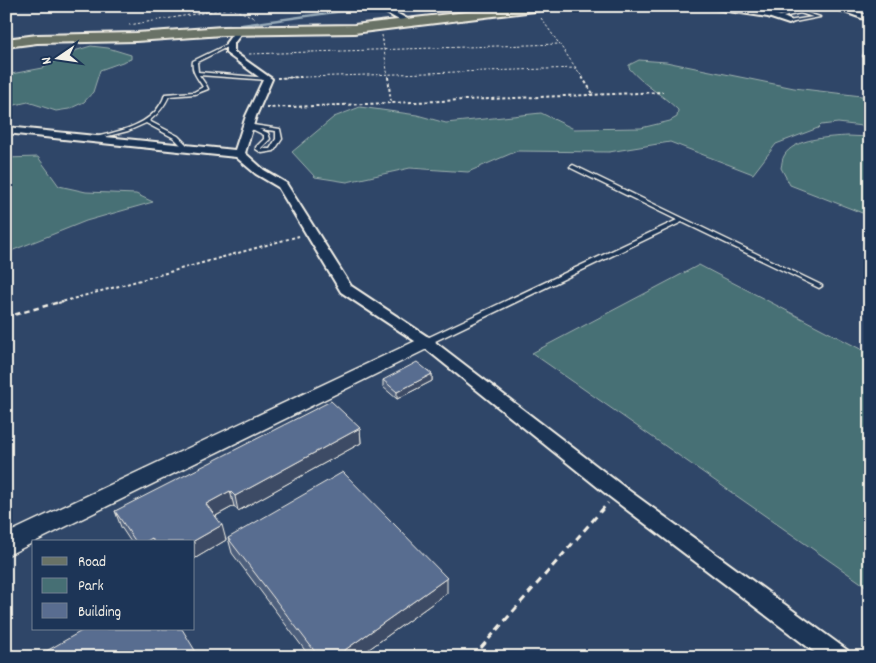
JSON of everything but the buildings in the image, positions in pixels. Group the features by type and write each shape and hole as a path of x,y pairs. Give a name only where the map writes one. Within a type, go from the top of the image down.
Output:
{"main road":[{"path":"6,43 37,38 136,37 240,30 310,31 411,23 535,10 551,6"}],"street":[{"path":"377,6 411,23"},
{"path":"698,6 763,15 790,22"},
{"path":"831,6 870,20"},
{"path":"782,28 790,22"},
{"path":"239,154 254,108 268,79 230,53 229,45 240,30"},
{"path":"6,130 239,154 260,172 282,185 346,289 426,342 617,492 839,657"},
{"path":"6,546 426,342"}],"lane":[{"path":"763,15 784,9 818,17 790,22"},
{"path":"776,18 802,12"},
{"path":"92,139 147,122 161,106 167,95 195,93 206,88 197,78 195,61 229,45"},
{"path":"196,73 268,79"},
{"path":"147,122 176,136 188,149"},
{"path":"247,127 278,130 279,139 272,150 262,150 258,148 267,139 266,134 247,127"},
{"path":"572,167 680,221 819,286"},
{"path":"426,342 680,221"}],"path":[{"path":"6,8 17,6"},
{"path":"221,6 253,16 258,23 255,30"},
{"path":"125,26 226,9"},
{"path":"535,10 594,95"},
{"path":"381,26 392,103"},
{"path":"233,56 559,44"},
{"path":"268,79 576,68"},
{"path":"254,108 664,92"},
{"path":"6,317 310,232"},
{"path":"473,657 617,492"}],"green space":[{"path":"91,46 108,48 131,55 131,59 100,70 93,92 84,102 69,109 56,111 28,102 6,107 6,75 43,68 74,51"},
{"path":"639,60 666,62 794,88 870,97 870,127 838,123 821,125 818,128 776,144 753,174 670,142 609,152 517,151 468,172 410,168 347,182 315,177 292,152 334,117 360,107 417,115 446,123 541,113 574,129 641,128 670,121 677,117 678,110 629,68 629,65"},
{"path":"848,136 870,137 870,216 790,185 781,168 784,156 795,145 813,140"},
{"path":"38,157 59,186 86,192 136,194 153,202 86,221 6,253 6,158"},
{"path":"699,265 870,354 870,589 532,353"}],"waterway":[{"path":"221,28 378,6"},
{"path":"6,37 29,37"}]}
